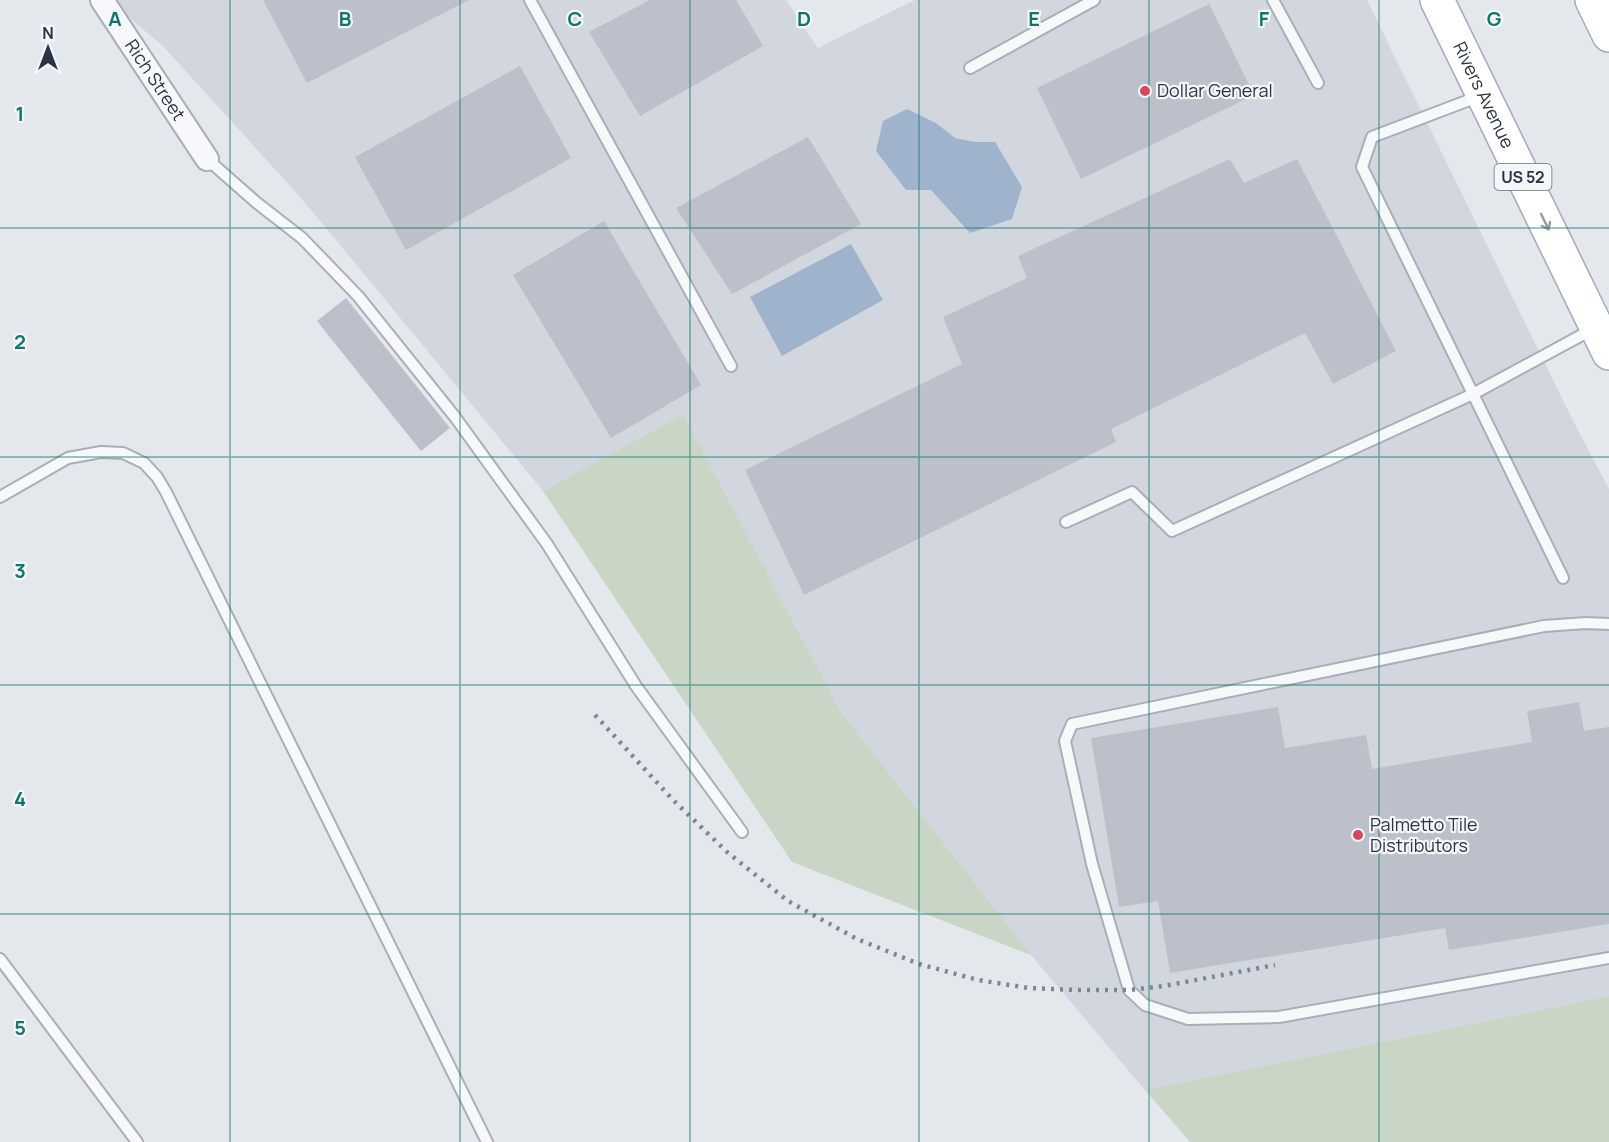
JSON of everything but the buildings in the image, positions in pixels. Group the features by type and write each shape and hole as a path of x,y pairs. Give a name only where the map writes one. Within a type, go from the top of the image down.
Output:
{"main road":[{"name":"Rivers Avenue","path":"1437,0 1605,334"}],"street":[{"name":"Rich Street","path":"102,0 207,159"}],"lane":[{"path":"530,0 730,366"},
{"path":"970,68 1094,0"},
{"path":"1273,0 1318,82"},
{"path":"1483,95 1372,138 1362,167 1563,578"},
{"path":"207,159 257,203 302,238 358,296 455,417 547,544 636,686 742,832"},
{"path":"1065,522 1132,492 1172,531 1605,334"},
{"path":"0,497 68,458 101,452 123,453 144,464 157,477 487,1142"},
{"path":"1609,624 1544,626 1072,724 1065,741 1092,864 1129,990 1145,1005 1188,1018 1279,1017 1609,958"},
{"path":"0,960 137,1142"}],"shaded area":[{"path":"108,0 786,0 818,48 915,0 1367,0 1574,423 1609,489 1609,996 1145,1090 1031,955 841,712 683,416 543,491 303,200 162,45"}],"green space":[{"path":"683,415 841,712 1031,955 792,862 543,491"},
{"path":"1609,996 1609,1142 1190,1142 1145,1090"}],"water":[{"path":"907,109 936,123 955,138 975,142 995,142 1022,187 1012,219 970,233 931,190 906,190 876,151 883,121"},
{"path":"851,244 883,300 782,356 750,297"}],"railway":[{"path":"595,715 674,801 727,852 788,901 857,939 919,964 978,980 1029,988 1077,990 1129,990 1164,986 1275,965"}],"place":[{"name":"Dollar General","path":"1145,91"},
{"name":"Palmetto Tile Distributors","path":"1358,835"}]}
